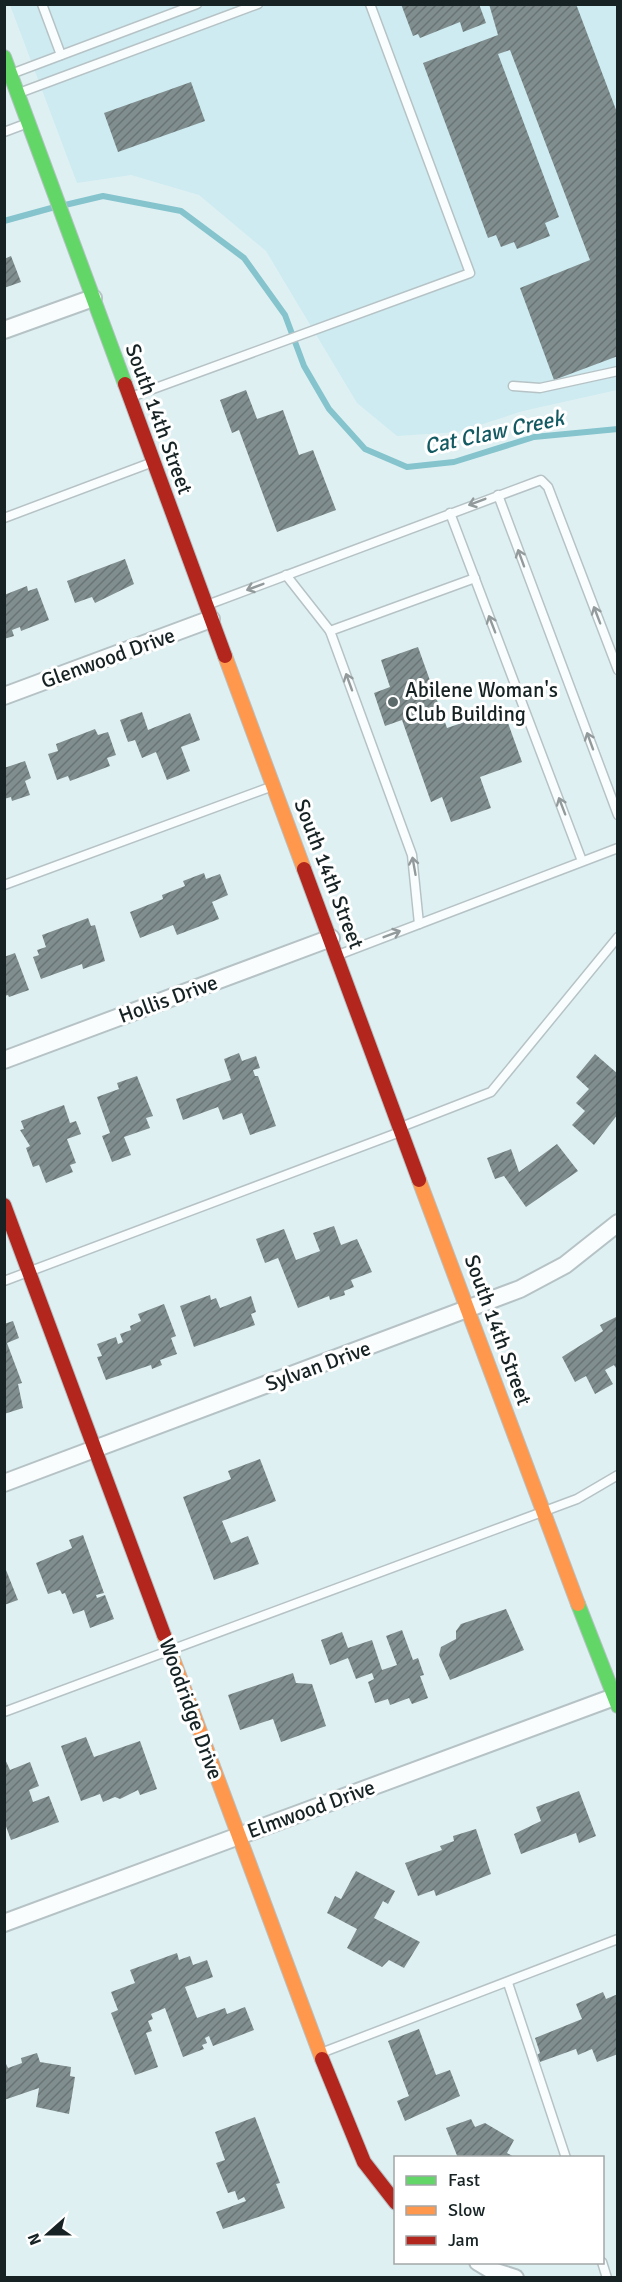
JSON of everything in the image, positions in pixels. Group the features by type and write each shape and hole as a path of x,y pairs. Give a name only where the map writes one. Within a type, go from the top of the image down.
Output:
{"main road":[{"name":"South 14th Street","path":"4,57 542,1512 616,1700"},
{"name":"Woodridge Drive","path":"4,1205 355,2144 384,2192 394,2201"}],"street":[{"path":"4,330 93,298"},
{"name":"Glenwood Drive","path":"4,696 208,612"},
{"name":"Hollis Drive","path":"4,1060 331,938"},
{"name":"Sylvan Drive","path":"4,1483 520,1289 564,1265 618,1223"},
{"name":"Elmwood Drive","path":"4,1923 616,1700"},
{"path":"481,2264 493,2271 515,2277"}],"lane":[{"path":"42,4 61,56"},
{"path":"11,74 197,4"},
{"path":"18,93 258,4"},
{"path":"129,398 470,273 369,4"},
{"path":"4,132 28,123"},
{"path":"513,386 540,388 618,371"},
{"path":"4,518 153,462"},
{"path":"208,612 286,575 536,480 546,483 618,670"},
{"path":"498,495 618,815"},
{"path":"450,513 582,861"},
{"path":"286,575 330,631 412,855 419,924"},
{"path":"330,631 474,578"},
{"path":"4,885 273,785"},
{"path":"337,955 618,848"},
{"path":"4,1281 402,1129 491,1092 618,937"},
{"path":"4,1712 577,1499 618,1475"},
{"path":"320,2054 618,1939"},
{"path":"508,1983 566,2156"}],"shaded area":[{"path":"10,5 617,5 617,390 523,411 458,432 397,436 357,403 266,251 199,195 131,175 77,183"}],"building":[{"path":"401,4 479,4 486,23 463,32 460,22 420,38 418,34 413,36"},
{"path":"489,4 576,4 618,115 618,356 554,380 520,288 590,260 510,50 498,54 559,217 545,223 550,236 517,249 514,242 501,247 496,235 488,238 423,63 498,35"},
{"path":"191,82 205,121 118,152 104,113"},
{"path":"11,256 21,282 4,288 4,259"},
{"path":"246,390 257,419 283,410 299,455 313,450 336,510 277,532 239,430 232,433 220,400"},
{"path":"125,559 134,584 95,603 92,597 75,603 67,581"},
{"path":"27,586 28,591 37,588 49,620 21,631 20,627 12,630 14,636 4,639 4,595"},
{"path":"418,647 447,728 503,709 522,762 480,777 491,808 451,822 442,797 431,802 402,720 385,726 374,693 390,687 381,660"},
{"path":"142,712 148,730 190,713 200,740 181,747 190,771 167,780 156,752 142,758 135,740 128,742 120,720"},
{"path":"95,729 98,735 108,732 116,755 107,758 110,766 70,781 68,776 57,780 48,754 58,751 56,744"},
{"path":"25,761 31,778 25,781 30,795 12,801 11,797 4,799 4,768"},
{"path":"204,873 206,879 220,874 228,895 212,902 219,919 177,935 173,925 140,938 130,912 163,899 162,895 185,886 183,881"},
{"path":"88,918 91,926 95,925 105,961 83,969 82,964 41,979 33,957 39,955 37,950 46,947 42,935"},
{"path":"15,953 29,990 9,997 4,996 4,957"},
{"path":"239,1053 242,1061 256,1056 260,1068 253,1070 255,1076 258,1076 276,1126 250,1135 242,1113 223,1120 218,1107 183,1120 176,1099 231,1080 224,1059"},
{"path":"595,1054 618,1074 618,1114 594,1145 572,1125 585,1111 576,1103 589,1089 576,1077"},
{"path":"137,1076 153,1116 146,1118 150,1128 124,1137 131,1155 112,1162 102,1136 110,1133 97,1097 119,1089 117,1083"},
{"path":"64,1105 70,1123 76,1121 81,1134 67,1139 76,1163 70,1165 73,1172 46,1183 39,1165 33,1167 26,1148 30,1146 20,1130 24,1129 21,1121"},
{"path":"557,1144 578,1171 526,1207 504,1176 495,1179 487,1158 511,1149 519,1172"},
{"path":"334,1226 341,1245 357,1239 372,1272 351,1280 354,1287 344,1291 345,1295 330,1300 329,1296 298,1308 278,1258 265,1263 256,1239 284,1229 296,1260 320,1251 313,1233"},
{"path":"210,1295 211,1300 216,1298 220,1308 251,1296 256,1312 251,1314 255,1325 194,1347 180,1306"},
{"path":"164,1304 176,1336 171,1338 177,1354 160,1360 162,1365 152,1369 151,1365 106,1380 97,1357 102,1356 97,1344 116,1337 118,1344 123,1342 120,1334 131,1330 130,1326 141,1321 138,1314"},
{"path":"618,1316 618,1371 614,1365 605,1370 613,1384 595,1394 586,1376 575,1382 562,1357 603,1331 600,1325"},
{"path":"13,1321 19,1338 7,1343 22,1383 18,1384 23,1408 4,1414 4,1324"},
{"path":"260,1459 276,1501 222,1521 231,1543 248,1536 259,1564 214,1580 183,1497 231,1479 228,1471"},
{"path":"83,1535 104,1593 96,1595 97,1598 105,1595 114,1619 90,1628 84,1610 73,1614 65,1593 62,1594 60,1590 48,1594 36,1563 72,1548 69,1540"},
{"path":"4,1565 18,1600 4,1605"},
{"path":"506,1609 524,1650 450,1680 439,1655 441,1647 456,1639 456,1631 461,1624"},
{"path":"402,1630 413,1660 418,1658 424,1675 420,1676 428,1698 412,1704 409,1698 390,1705 388,1699 375,1703 368,1682 374,1679 372,1673 356,1679 348,1658 330,1665 321,1640 342,1632 348,1648 372,1640 382,1670 397,1665 386,1636"},
{"path":"293,1673 296,1683 312,1684 326,1726 281,1742 273,1719 240,1730 228,1695"},
{"path":"86,1737 94,1757 140,1741 157,1789 140,1795 138,1790 120,1799 115,1797 103,1802 100,1794 81,1801 61,1746"},
{"path":"4,1757 10,1770 30,1762 39,1786 29,1790 33,1802 49,1796 59,1822 11,1840 4,1821"},
{"path":"579,1791 596,1836 579,1843 576,1833 521,1854 514,1834 541,1821 536,1807"},
{"path":"476,1829 491,1874 436,1896 434,1890 418,1896 405,1863 442,1850 440,1846 454,1841 453,1836"},
{"path":"356,1871 395,1891 388,1904 383,1901 374,1918 420,1942 404,1968 389,1960 382,1967 347,1948 357,1929 327,1913 335,1896 341,1899"},
{"path":"177,1953 179,1960 190,1956 193,1965 207,1960 213,1977 185,1987 197,2018 225,2008 227,2014 245,2007 254,2030 213,2046 209,2036 205,2038 207,2043 202,2045 204,2049 183,2057 165,2008 151,2014 153,2019 148,2021 152,2031 146,2033 158,2067 135,2075 111,2013 118,2010 111,1992 135,1983 130,1970"},
{"path":"603,1992 606,1999 618,1994 618,2054 597,2062 592,2049 578,2055 576,2049 540,2062 537,2055 540,2053 535,2038 582,2019 576,2004"},
{"path":"419,2029 436,2075 450,2070 460,2096 405,2121 397,2101 409,2096 388,2041"},
{"path":"37,2053 40,2062 71,2067 70,2076 75,2077 69,2114 36,2107 39,2088 4,2100 4,2060 8,2068 22,2063 21,2058"},
{"path":"255,2117 280,2183 276,2184 285,2208 223,2229 216,2212 246,2201 244,2197 238,2200 235,2191 228,2193 216,2163 225,2160 215,2132"},
{"path":"471,2119 475,2127 485,2123 514,2140 507,2153 512,2156 457,2156 446,2128"}],"waterway":[{"name":"Cat Claw Creek","path":"65,205 103,196 181,211 244,258 285,315 304,366 329,409 365,449 407,467 454,462 534,437 618,429"},
{"name":"Cat Claw Creek","path":"4,221 55,207"}],"traffic: fast":[{"path":"4,57 125,384"},
{"path":"578,1604 618,1706"}],"traffic: slow":[{"path":"225,656 304,869"},
{"path":"419,1180 578,1604"},
{"path":"164,1635 322,2059"}],"traffic: jam":[{"path":"125,384 225,656"},
{"path":"304,869 419,1180"},
{"path":"4,1205 164,1635"},
{"path":"322,2059 364,2162 394,2200"}],"place":[{"name":"Abilene Woman's Club Building","path":"393,702"}]}
